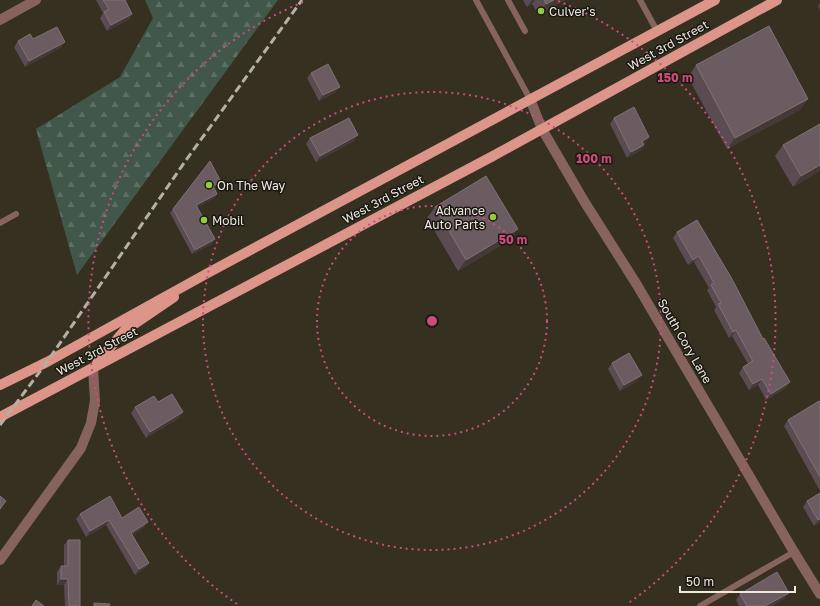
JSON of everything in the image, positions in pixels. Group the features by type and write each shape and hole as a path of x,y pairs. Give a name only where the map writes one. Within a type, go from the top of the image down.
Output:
{"main road":[{"name":"West 3rd Street","path":"0,385 47,362 206,274 715,0"},
{"name":"West 3rd Street","path":"0,417 542,129 777,0"},
{"path":"93,368 124,332 206,274"}],"street":[{"path":"0,20 36,0"},
{"name":"South Cory Lane","path":"530,99 542,129 584,201 637,285 820,594"},
{"path":"0,560 81,448 91,423 95,401 93,368"}],"lane":[{"path":"476,0 530,99"},
{"path":"508,0 525,31"},
{"path":"640,0 657,31"},
{"path":"0,223 16,214"},
{"path":"700,606 794,552"}],"green space":[{"path":"145,0 278,0 77,275 36,129 120,77 153,18"}],"building":[{"path":"103,0 125,0 132,14 111,25 104,12 109,9"},
{"path":"544,0 554,0 546,4"},
{"path":"769,26 808,99 735,138 696,65"},
{"path":"57,27 65,42 29,61 18,41 30,34 33,39"},
{"path":"328,64 340,87 323,95 311,73"},
{"path":"634,107 649,137 642,141 644,145 631,152 614,118"},
{"path":"349,118 358,135 320,156 310,138"},
{"path":"820,124 820,165 801,176 783,145"},
{"path":"210,161 221,182 213,186 217,194 196,205 215,239 195,250 173,209"},
{"path":"486,176 518,229 466,260 435,207"},
{"path":"697,220 732,279 763,339 764,338 790,382 771,394 762,379 753,384 743,367 753,361 736,330 733,332 718,304 721,303 711,285 714,283 699,256 693,260 677,232"},
{"path":"629,353 642,375 624,385 612,363"},
{"path":"172,394 183,412 150,432 135,407 154,396 158,402"},
{"path":"819,401 820,402 820,477 788,420"},
{"path":"820,493 820,519 818,520 807,501"},
{"path":"0,496 6,501 0,509"},
{"path":"110,496 122,518 139,507 148,522 131,533 149,563 139,569 109,520 90,531 80,514"},
{"path":"68,540 80,540 80,606 69,606 68,579 61,579 61,566 68,566"},
{"path":"777,572 789,593 765,606 747,606 740,594"},
{"path":"36,600 44,606 32,606"},
{"path":"94,603 110,604 109,606 94,606"}],"railway":[{"path":"0,425 47,362 184,163 302,0"}],"place":[{"name":"Culver's","path":"541,11"},
{"name":"On The Way","path":"209,185"},
{"name":"Advance Auto Parts","path":"493,217"},
{"name":"Mobil","path":"204,220"}]}
